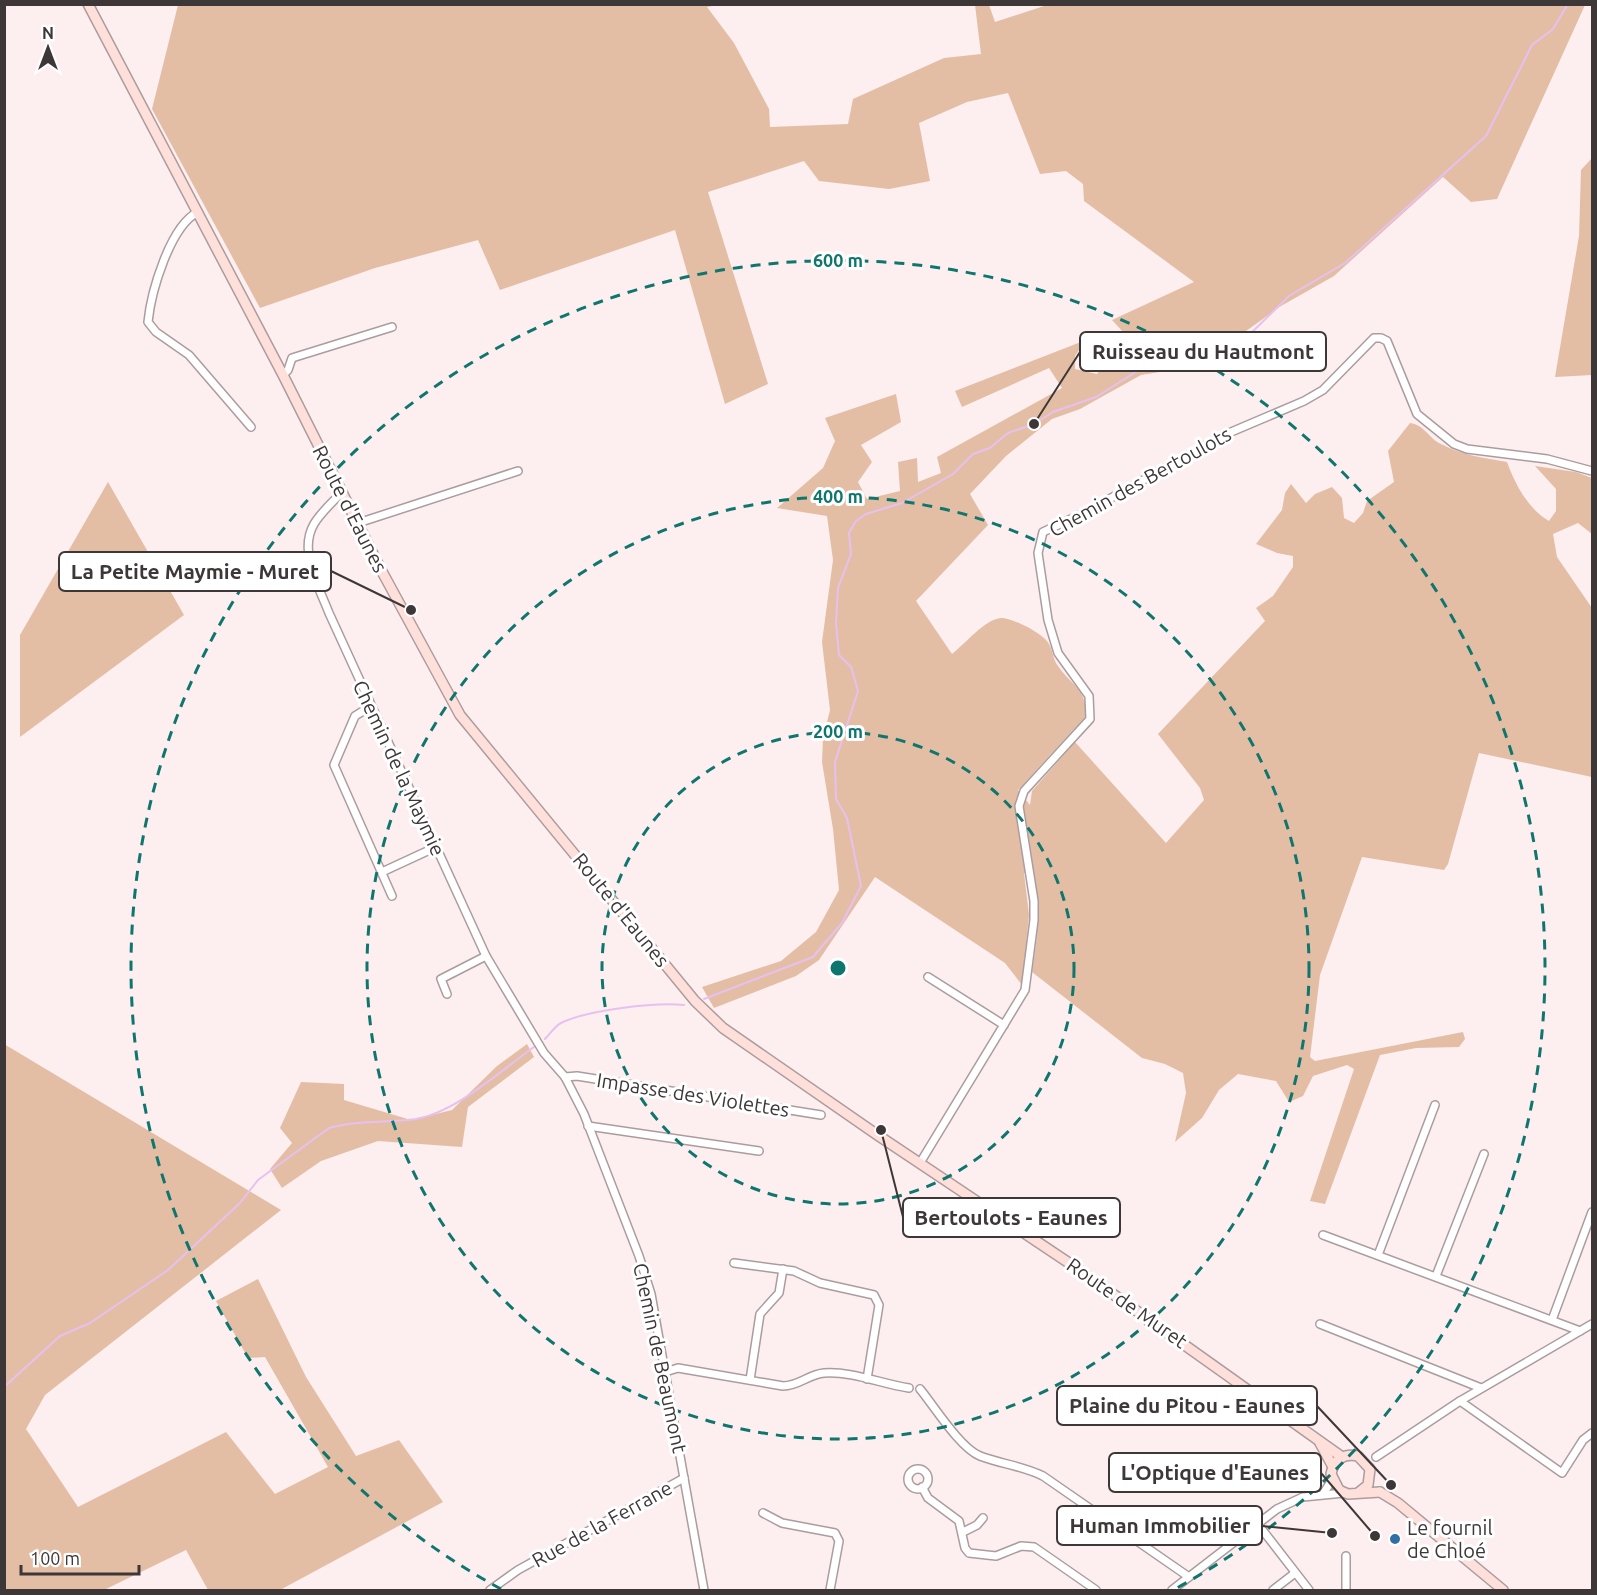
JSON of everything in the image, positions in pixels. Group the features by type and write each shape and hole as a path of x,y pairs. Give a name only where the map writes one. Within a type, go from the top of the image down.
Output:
{"main road":[{"name":"Route d'Eaunes","path":"88,4 460,715 695,1001"},
{"name":"Route de Muret","path":"695,1001 723,1028 1210,1361 1342,1457"},
{"path":"1320,1443 1332,1467 1332,1480 1344,1493 1380,1492"},
{"path":"1332,1467 1342,1457 1353,1455 1363,1459 1370,1469 1370,1479 1380,1492 1398,1503 1503,1590"},
{"path":"1358,1493 1370,1479"}],"street":[{"path":"198,212 187,218 158,278 148,322 156,332 189,355 251,427"},
{"path":"283,375 288,370 288,363 292,358 392,327"},
{"name":"Chemin des Bertoulots","path":"920,1163 1025,990 1034,920 1032,886 1019,806 1024,791 1090,719 1089,696 1058,653 1048,620 1038,553 1043,532 1084,513 1224,435 1314,396 1323,390 1374,338 1387,341 1417,414 1454,444 1467,449 1547,459 1593,471"},
{"path":"358,523 518,471"},
{"name":"Chemin de la Maymie","path":"342,492 315,523 309,537 309,557 328,613 486,956 537,1041"},
{"path":"371,706 355,716 335,760 336,770 392,896"},
{"path":"382,872 436,847"},
{"path":"447,994 441,979 486,956"},
{"path":"928,976 1004,1025"},
{"name":"Chemin de Beaumont","path":"537,1041 565,1077 588,1125 639,1256 651,1294 704,1590"},
{"name":"Impasse des Violettes","path":"565,1077 577,1076 666,1089 699,1094 706,1098 821,1115"},
{"path":"1378,1255 1435,1105"},
{"path":"588,1125 759,1151"},
{"path":"1436,1276 1484,1154"},
{"path":"1552,1320 1593,1212"},
{"path":"1323,1235 1580,1330"},
{"path":"734,1263 802,1273 820,1283 868,1291 878,1299 867,1378"},
{"path":"750,1380 760,1314 780,1293 783,1269"},
{"path":"1320,1324 1481,1388"},
{"path":"1363,1459 1376,1457 1481,1388 1593,1324"},
{"path":"665,1372 678,1368 789,1386 824,1373 867,1378 909,1388"},
{"path":"920,1389 965,1445 978,1455 1026,1467 1043,1476 1189,1577"},
{"path":"1460,1401 1562,1473 1583,1440 1593,1432"},
{"path":"1370,1469 1376,1457"},
{"name":"Rue de la Ferrane","path":"490,1590 518,1570 684,1478"},
{"path":"1323,1494 1332,1480"},
{"path":"922,1487 928,1498 957,1518 963,1532 965,1548 969,1553 996,1556 1021,1546 1034,1546 1096,1590"},
{"path":"1172,1590 1257,1523 1289,1502 1323,1494 1327,1496 1344,1493"},
{"path":"763,1513 782,1523 835,1533 839,1541 830,1590"},
{"path":"963,1532 977,1525 983,1518"},
{"path":"1257,1523 1309,1590"},
{"path":"1346,1556 1346,1590"},
{"path":"1273,1590 1294,1573"}],"shaded area":[{"path":"1050,4 1585,5 1497,199 1471,202 1443,177 1334,276 1281,306 1239,336 1227,353 1179,369 1141,375 1080,409 1052,419 1006,456 970,494 988,525 916,601 952,654 982,627 995,619 1006,619 1028,627 1046,640 1056,664 1082,694 1086,708 1085,717 1018,790 1030,805 1032,791 1075,742 1166,843 1204,800 1200,788 1158,734 1265,621 1256,608 1273,596 1293,567 1293,556 1277,553 1256,544 1282,510 1285,493 1291,484 1306,503 1315,494 1332,487 1342,498 1344,518 1354,523 1363,513 1367,501 1394,482 1388,451 1410,423 1419,426 1449,448 1473,456 1507,462 1523,495 1541,516 1549,521 1556,511 1556,489 1535,466 1576,472 1592,478 1592,534 1578,523 1553,534 1557,557 1592,608 1592,777 1479,753 1448,864 1444,870 1362,857 1320,975 1310,1057 1315,1061 1463,1032 1465,1039 1459,1047 1416,1048 1380,1055 1325,1204 1310,1201 1354,1069 1347,1065 1313,1076 1303,1096 1289,1102 1276,1081 1238,1074 1219,1090 1202,1118 1175,1142 1186,1093 1183,1073 1165,1064 1142,1058 1032,972 1037,936 1033,869 1024,873 1029,915 1022,985 1005,963 875,877 819,960 796,976 714,1008 702,987 781,961 816,932 839,890 833,829 822,762 823,738 830,710 822,642 833,560 827,516 777,508 823,468 835,441 825,418 896,394 901,422 861,445 872,462 858,482 867,499 900,491 898,462 917,458 918,482 941,473 937,457 1062,388 1049,368 962,407 955,391 1086,340 1075,356 1075,369 1097,374 1123,332 1112,320 1194,282 1084,201 1083,184 1066,171 1040,174 1008,93 967,102 919,123 930,181 889,189 819,181 804,161 708,192 768,384 725,404 675,230 500,290 478,240 375,268 260,308 152,109 178,5 717,5 707,7 734,43 769,109 770,127 848,124 853,99 944,58 981,54 975,5 989,5 995,22"},
{"path":"1592,158 1592,375 1555,377 1579,236 1581,170"},
{"path":"108,482 184,615 20,737 20,635"},
{"path":"4,1044 281,1210 45,1395 26,1429 78,1507 226,1432 275,1494 328,1467 265,1357 248,1358 216,1301 258,1279 306,1377 356,1456 399,1440 443,1502 280,1590 208,1590 186,1550 104,1590 5,1590"},
{"path":"527,1044 534,1057 468,1107 462,1147 378,1141 321,1161 282,1188 270,1169 292,1143 280,1128 301,1082 344,1084 344,1100 411,1120 452,1110 497,1066"}],"waterway":[{"path":"704,999 813,957 842,923 861,886 847,818 836,799 835,762 858,691 851,667 839,655 836,624 838,588 851,554 849,533 856,521 866,514 902,503 953,474 973,454 990,448 1008,433 1034,424 1053,412 1096,397 1142,368 1150,365 1171,367 1213,356 1248,336 1289,296 1345,263 1486,136 1532,45 1553,29 1568,4"},
{"path":"545,1039 561,1023 587,1014 640,1006 684,1005"},
{"path":"4,1387 60,1336 90,1323 168,1270 240,1203 258,1180 329,1128 350,1124 416,1119 431,1115 463,1099 534,1047"}],"place":[{"name":"Ruisseau du Hautmont","path":"1034,424"},
{"name":"La Petite Maymie - Muret","path":"411,610"},
{"name":"Bertoulots - Eaunes","path":"881,1130"},
{"name":"Plaine du Pitou - Eaunes","path":"1391,1485"},
{"name":"Human Immobilier","path":"1332,1533"},
{"name":"L'Optique d'Eaunes","path":"1375,1536"},
{"name":"Le fournil de Chloé","path":"1395,1539"}]}
